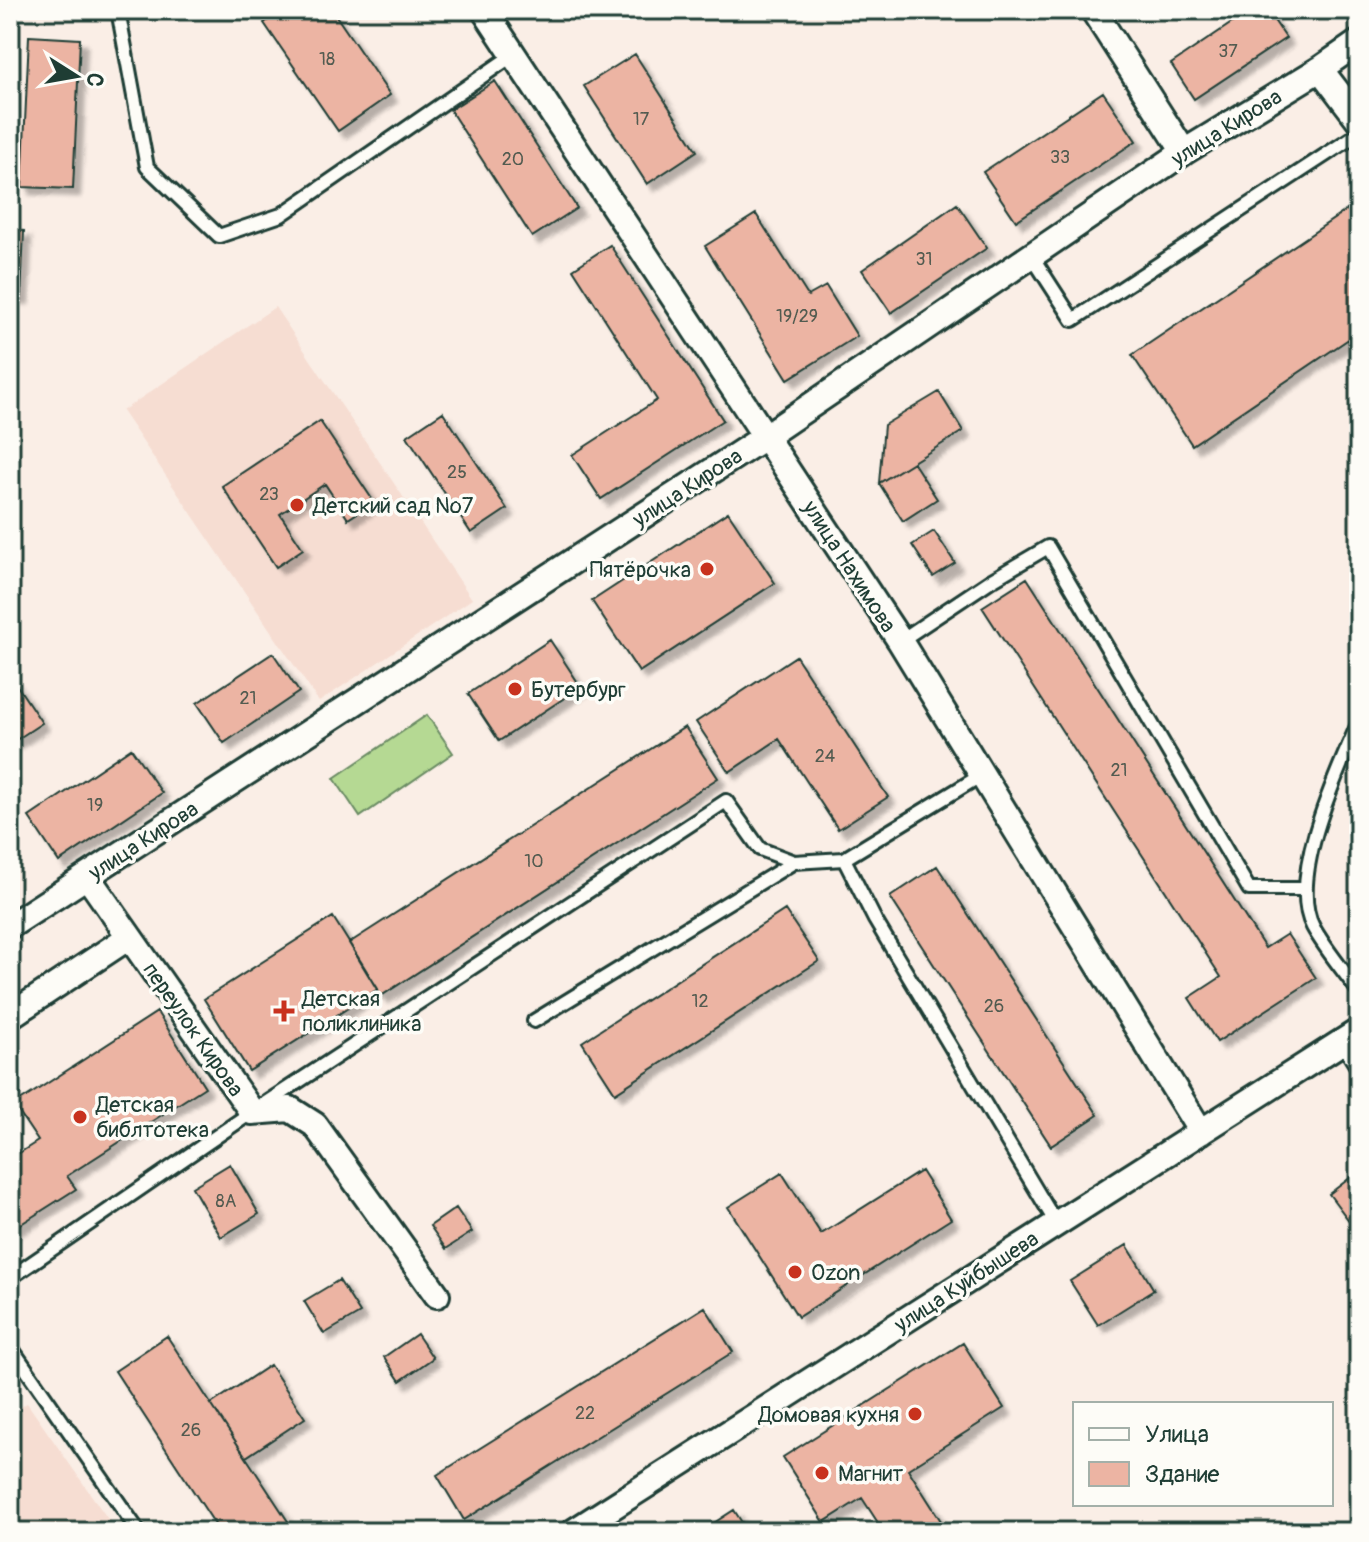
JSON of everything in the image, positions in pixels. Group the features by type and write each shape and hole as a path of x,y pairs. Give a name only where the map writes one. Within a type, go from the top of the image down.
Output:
{"street":[{"name":"улица Нахимова","path":"484,10 900,641 1201,1132"},
{"path":"1093,10 1184,152"},
{"name":"улица Кирова","path":"11,924 766,436 1184,152 1359,42"},
{"path":"1320,69 1359,120"},
{"name":"переулок Кирова","path":"87,876 252,1112 290,1109 315,1125 437,1295"},
{"path":"10,1016 129,937"},
{"name":"улица Куйбышева","path":"573,1532 1350,1036"}],"lane":[{"path":"118,10 147,167 219,236 281,215 513,55"},
{"path":"1031,255 1073,320 1359,133"},
{"path":"900,641 1048,547 1249,889 1304,889"},
{"path":"1359,722 1317,830 1304,889 1311,925 1359,992"},
{"path":"10,1278 252,1112 726,801 760,849 794,862 844,859 980,776"},
{"path":"844,859 875,920 1056,1223"},
{"path":"534,1021 794,862"},
{"path":"1350,1036 1359,1070"},
{"path":"10,1346 139,1532"}],"shaded area":[{"name":"Детский сад №7","path":"275,307 472,599 319,702 122,411"},
{"path":"27,1403 117,1532 10,1532 10,1414"}],"green space":[{"path":"427,715 453,753 360,817 334,778"}],"building":[{"path":"283,10 332,10 390,95 338,131 264,23"},
{"path":"1251,10 1267,10 1286,38 1194,99 1171,64"},
{"path":"29,36 80,39 73,189 22,187"},
{"path":"635,54 697,151 647,184 584,86"},
{"path":"495,81 577,208 532,237 450,110"},
{"path":"1103,92 1136,141 1016,221 983,172"},
{"path":"957,204 987,248 891,313 862,270"},
{"path":"1350,208 1359,222 1359,332 1192,445 1132,355"},
{"path":"756,214 808,296 826,286 857,336 788,379 705,246"},
{"path":"10,230 24,231 21,297 10,296"},
{"path":"610,245 723,420 601,499 572,455 657,400 573,269"},
{"path":"939,392 963,431 879,483 884,425"},
{"path":"443,412 507,509 471,533 407,436"},
{"path":"320,421 374,502 348,519 325,484 280,514 303,549 276,567 222,486"},
{"path":"913,462 937,499 903,521 879,483"},
{"path":"728,512 775,583 639,672 592,601"},
{"path":"934,531 955,563 933,577 912,545"},
{"path":"1027,578 1265,948 1287,934 1316,978 1217,1042 1189,998 1221,977 982,607"},
{"path":"550,640 581,687 499,741 468,694"},
{"path":"273,653 299,692 224,743 197,703"},
{"path":"796,656 888,797 838,829 779,739 729,772 696,722"},
{"path":"10,675 42,723 10,744"},
{"path":"685,727 718,778 381,996 349,943"},
{"path":"131,748 162,793 59,862 29,817"},
{"path":"1359,854 1359,881 1352,871"},
{"path":"937,866 1098,1115 1051,1146 890,897"},
{"path":"785,910 819,961 615,1093 582,1042"},
{"path":"333,917 378,989 249,1071 204,999"},
{"path":"157,1012 205,1087 67,1176 76,1189 10,1231 10,1159 38,1141 14,1105"},
{"path":"230,1164 259,1214 221,1237 192,1187"},
{"path":"921,1171 951,1219 798,1317 728,1207 782,1173 821,1234"},
{"path":"1359,1171 1359,1215 1350,1222 1329,1194"},
{"path":"456,1208 472,1232 446,1249 430,1226"},
{"path":"1127,1245 1154,1290 1098,1325 1070,1281"},
{"path":"339,1280 360,1313 324,1334 304,1301"},
{"path":"705,1307 733,1352 464,1520 437,1475"},
{"path":"417,1334 433,1358 400,1381 384,1357"},
{"path":"167,1336 295,1532 220,1532 115,1371"},
{"path":"963,1343 1004,1408 908,1469 948,1532 884,1532 862,1498 824,1522 783,1457"},
{"path":"270,1365 305,1418 246,1457 211,1404"},
{"path":"734,1510 748,1532 700,1532"}],"place":[{"name":"Детский сад №7","path":"297,505"},
{"name":"Пятёрочка","path":"707,569"},
{"name":"Бутербург","path":"515,689"},
{"name":"Детская поликлиника","path":"284,1011"},
{"name":"Детская библтотека","path":"80,1117"},
{"name":"Ozon","path":"795,1272"},
{"name":"Домовая кухня","path":"915,1414"},
{"name":"Магнит","path":"822,1473"}]}
